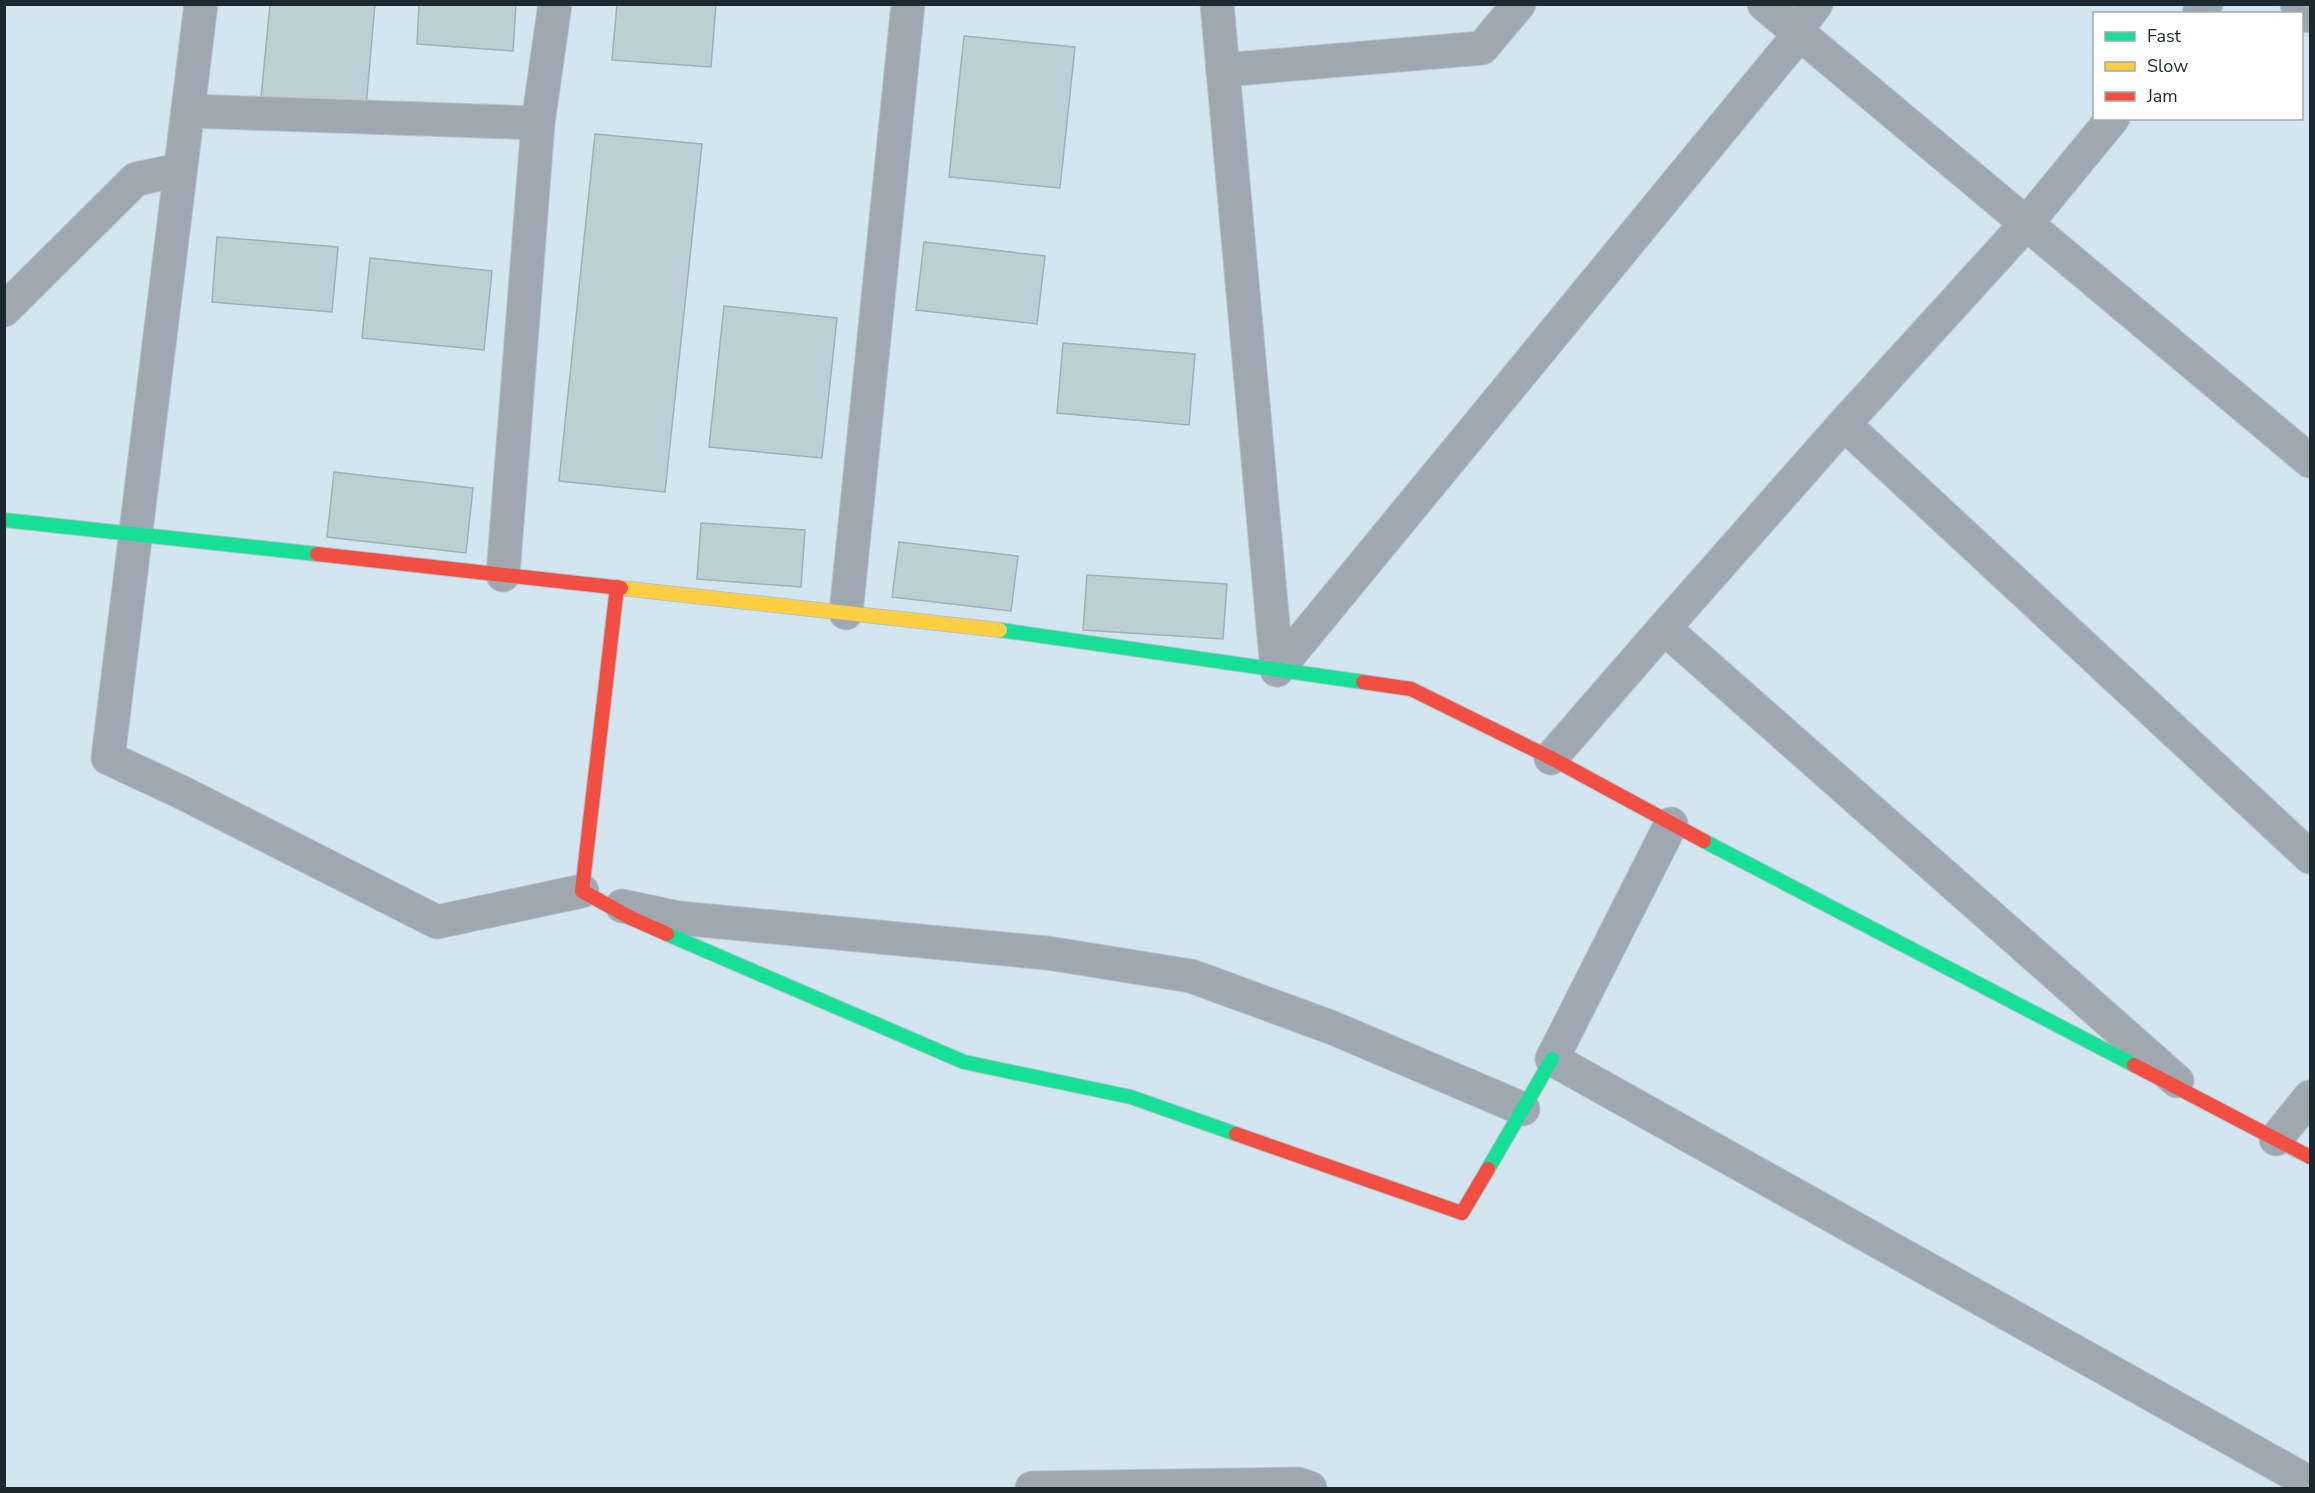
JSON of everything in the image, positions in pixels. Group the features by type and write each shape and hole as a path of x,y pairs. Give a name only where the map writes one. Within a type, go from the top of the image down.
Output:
{"street":[{"path":"201,4 108,758 181,792 437,922 591,896 679,918 1047,953 1191,976 1333,1028 1523,1108"},
{"path":"503,575 538,123 555,4"},
{"path":"846,613 908,4"},
{"path":"1217,4 1277,670"},
{"path":"1223,70 1482,48 1519,4"},
{"path":"1764,4 2310,461"},
{"path":"1277,670 1792,42 1796,31 1815,4"},
{"path":"2297,4 2310,16"},
{"path":"188,111 538,123"},
{"path":"1551,758 1844,424 2026,224 2111,120"},
{"path":"4,310 136,179 180,170"},
{"path":"1844,424 2310,857"},
{"path":"4,520 977,627 1412,689 1551,758 1671,824 2310,1157"},
{"path":"591,896 617,588"},
{"path":"1664,628 2194,1096"},
{"path":"591,896 630,918 964,1062 1131,1097 1462,1213 1552,1059 1671,824"},
{"path":"1552,1059 2310,1483"},
{"path":"2276,1139 2310,1097"},
{"path":"1032,1488 1298,1484 1310,1488"}],"building":[{"path":"270,4 375,4 366,107 261,98"},
{"path":"419,4 516,4 513,51 417,44"},
{"path":"617,4 716,4 711,67 612,60"},
{"path":"964,36 1075,47 1060,188 949,177"},
{"path":"595,134 702,144 665,492 559,481"},
{"path":"217,237 338,247 332,312 212,302"},
{"path":"924,242 1045,256 1037,324 916,310"},
{"path":"370,258 492,271 484,350 362,338"},
{"path":"724,306 837,318 822,458 709,447"},
{"path":"1063,343 1195,354 1189,425 1057,413"},
{"path":"334,472 473,488 466,553 327,537"},
{"path":"701,523 805,530 801,587 697,579"},
{"path":"899,542 1018,556 1011,611 892,597"},
{"path":"1087,575 1227,584 1223,639 1083,630"}],"traffic: fast":[{"path":"4,520 317,554"},
{"path":"1000,630 1363,682"},
{"path":"1704,841 2134,1065"},
{"path":"667,934 964,1062 1131,1097 1236,1134"},
{"path":"1488,1169 1552,1059"}],"traffic: slow":[{"path":"621,588 1000,630"}],"traffic: jam":[{"path":"317,554 621,588"},
{"path":"617,587 582,891 631,918 667,934"},
{"path":"1363,682 1411,689 1551,758 1704,841"},
{"path":"2134,1065 2310,1157"},
{"path":"1236,1134 1462,1213 1488,1169"}]}
